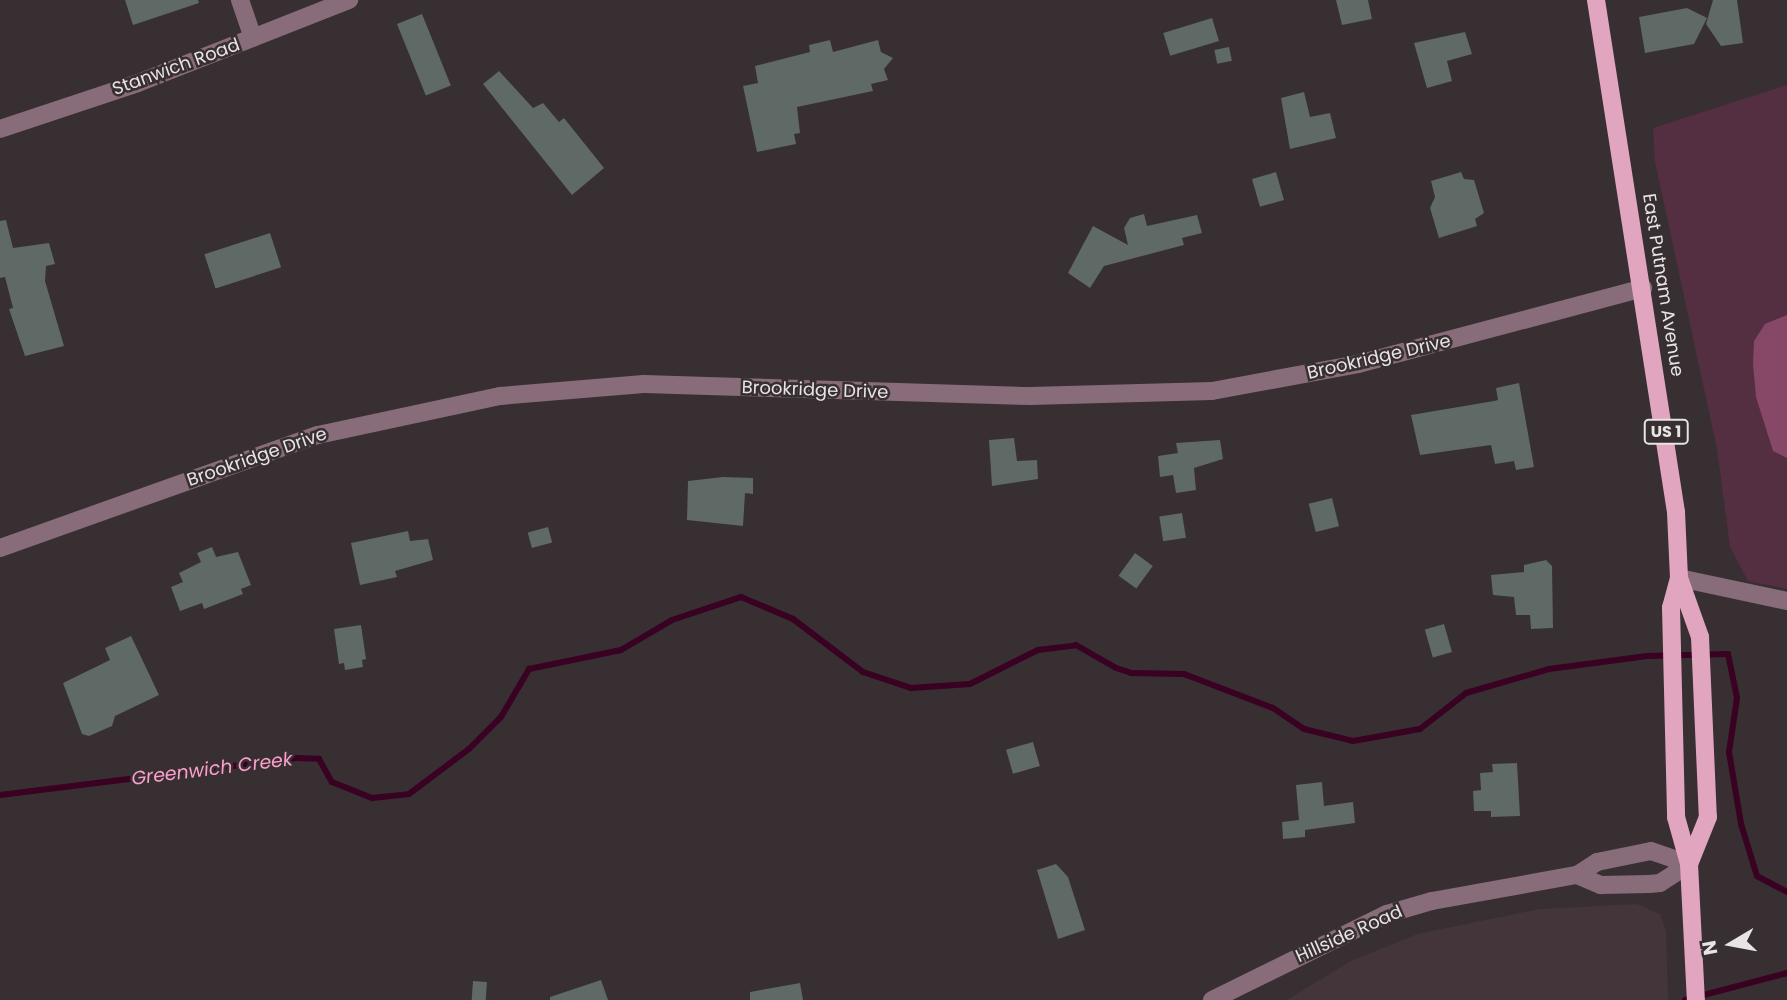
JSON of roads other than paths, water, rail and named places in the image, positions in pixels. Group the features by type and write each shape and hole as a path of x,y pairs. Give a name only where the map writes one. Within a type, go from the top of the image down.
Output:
{"main road":[{"name":"East Putnam Avenue","path":"1596,0 1670,462 1679,578 1700,637 1709,817 1689,864"},
{"name":"East Putnam Avenue","path":"1679,578 1671,608 1676,817 1689,864 1696,1000"}],"street":[{"path":"240,0 253,38"},
{"name":"Stanwich Road","path":"0,129 253,38 349,0"},
{"name":"Brookridge Drive","path":"0,548 318,435 500,396 644,384 1030,397 1212,391 1358,364 1643,288"},
{"path":"1679,578 1787,601"},
{"name":"Hillside Road","path":"1212,1000 1387,914 1474,890 1577,876 1597,862 1651,851 1689,864"},
{"name":"Hillside Road","path":"1577,876 1601,885 1660,883 1689,864"}],"waterway":[{"name":"Greenwich Creek","path":"0,795 295,758 319,759 332,782 372,798 409,794 469,749 501,717 529,669 621,650 672,620 741,597 793,619 863,672 911,688 970,684 1038,650 1076,645 1116,668 1131,673 1184,674 1273,708 1304,729 1353,741 1420,729 1466,693 1549,669 1647,656 1728,654 1737,698 1729,752 1741,824 1757,876 1787,892"},
{"path":"1685,1000 1787,973"}]}
